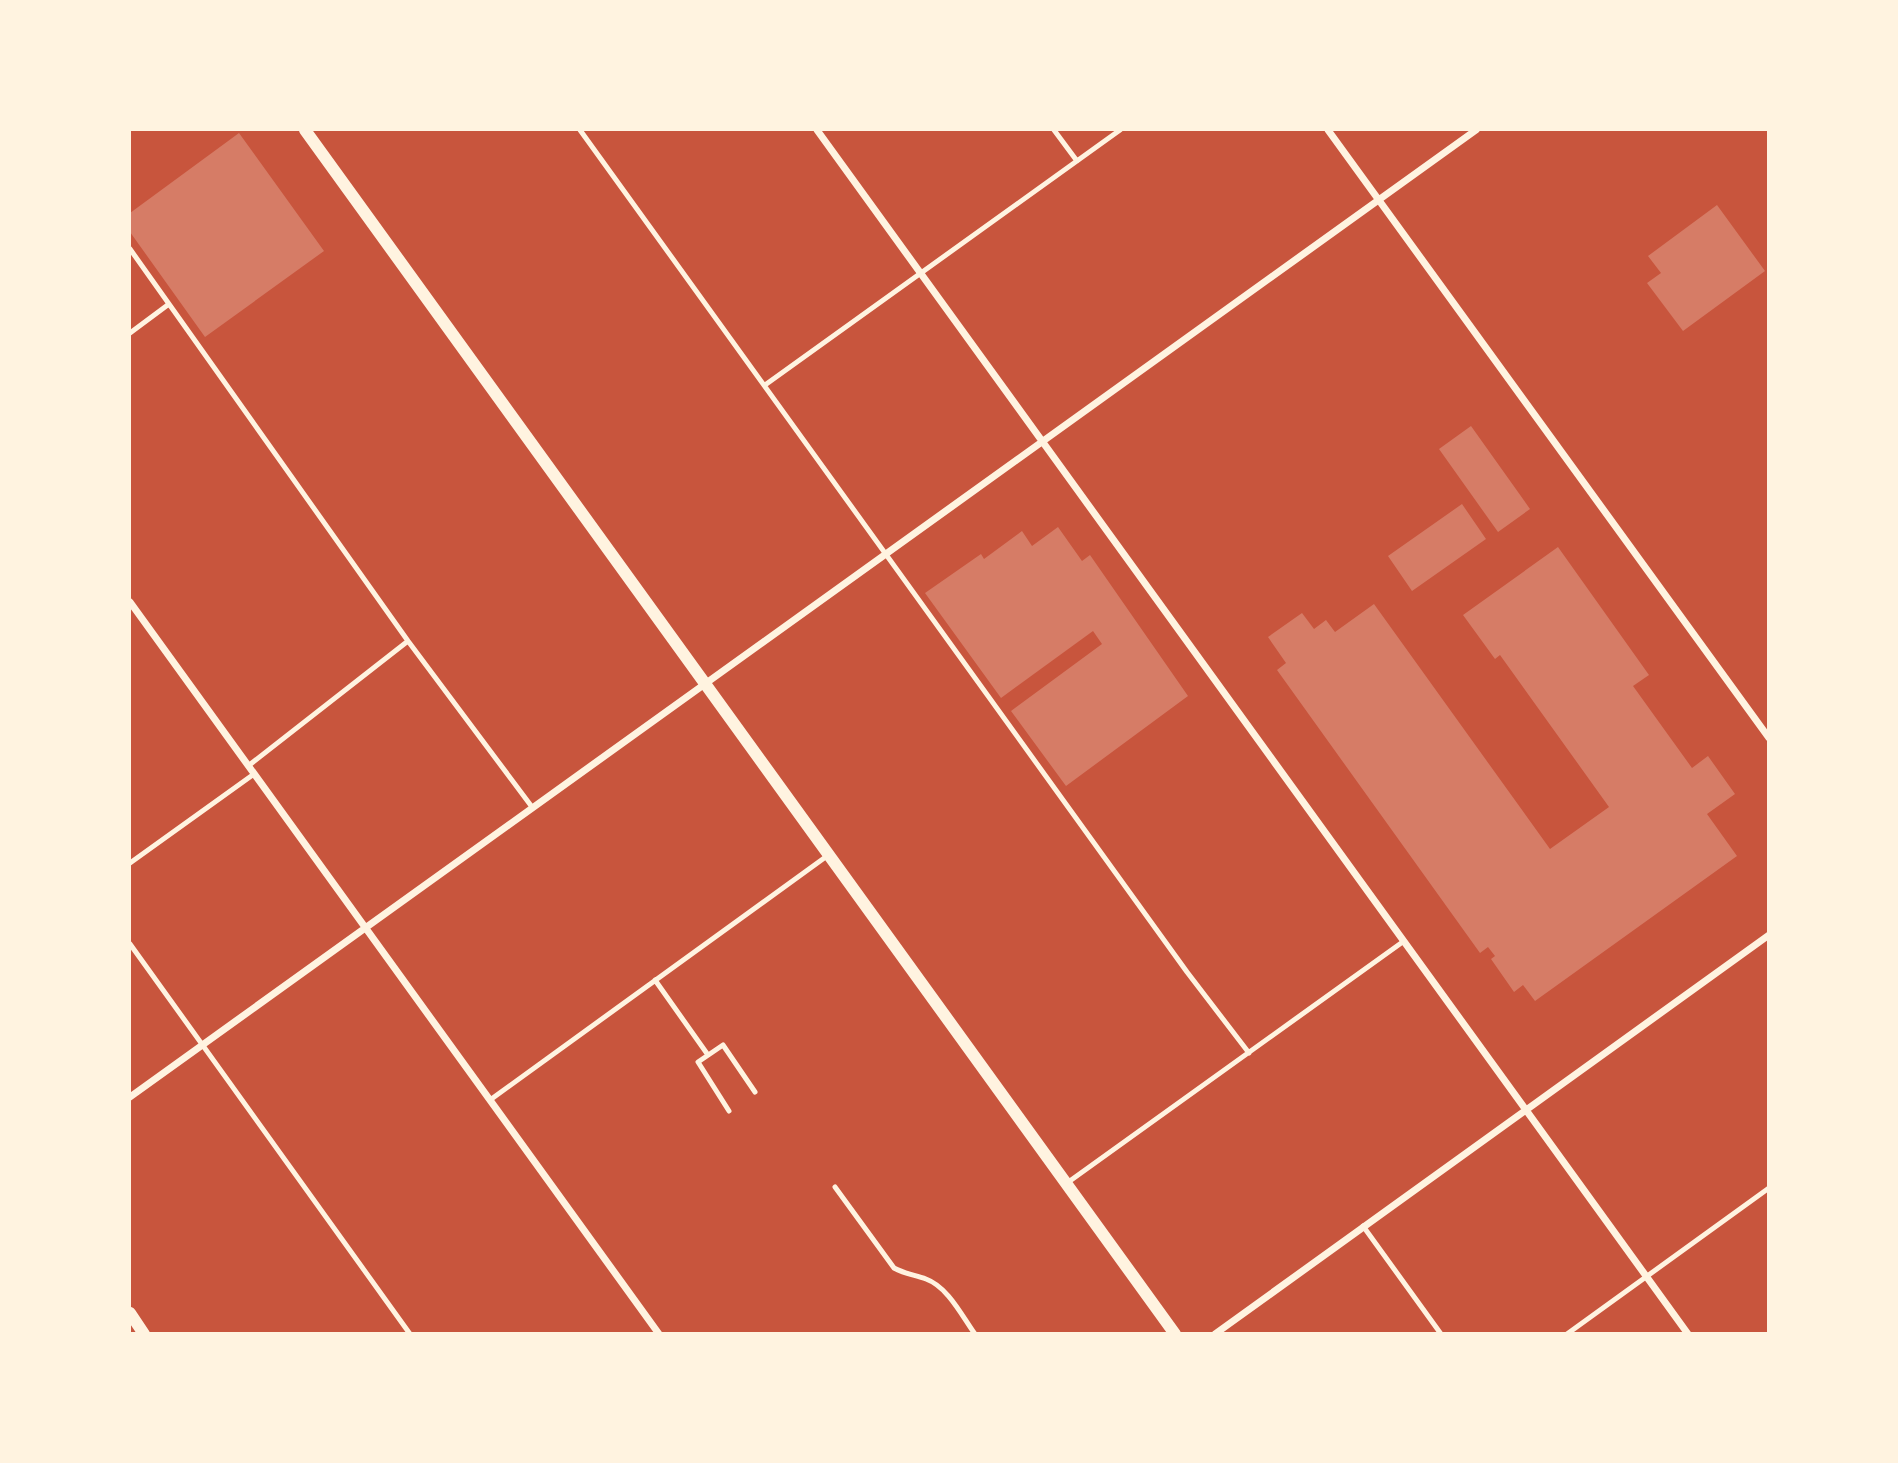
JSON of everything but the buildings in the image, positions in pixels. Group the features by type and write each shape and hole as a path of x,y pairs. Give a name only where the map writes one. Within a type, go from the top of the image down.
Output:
{"street":[{"path":"305,130 1175,1334"},
{"path":"817,130 1688,1334"},
{"path":"1328,130 1769,738"},
{"path":"130,1097 1476,130"},
{"path":"130,602 659,1334"},
{"path":"1215,1334 1769,934"},
{"path":"130,1313 144,1334"}],"lane":[{"path":"580,130 887,552 1187,972 1249,1053"},
{"path":"1054,130 1077,161"},
{"path":"765,385 1121,130"},
{"path":"130,249 408,641 532,807"},
{"path":"130,333 169,304"},
{"path":"248,766 408,641"},
{"path":"130,863 254,774"},
{"path":"490,1100 830,855"},
{"path":"1067,1183 1405,941"},
{"path":"130,944 410,1334"},
{"path":"655,980 708,1055"},
{"path":"729,1111 698,1062 723,1045 755,1092"},
{"path":"835,1187 894,1268 908,1275 928,1279 943,1290 975,1334"},
{"path":"1567,1334 1769,1188"},
{"path":"1363,1226 1441,1334"}]}
